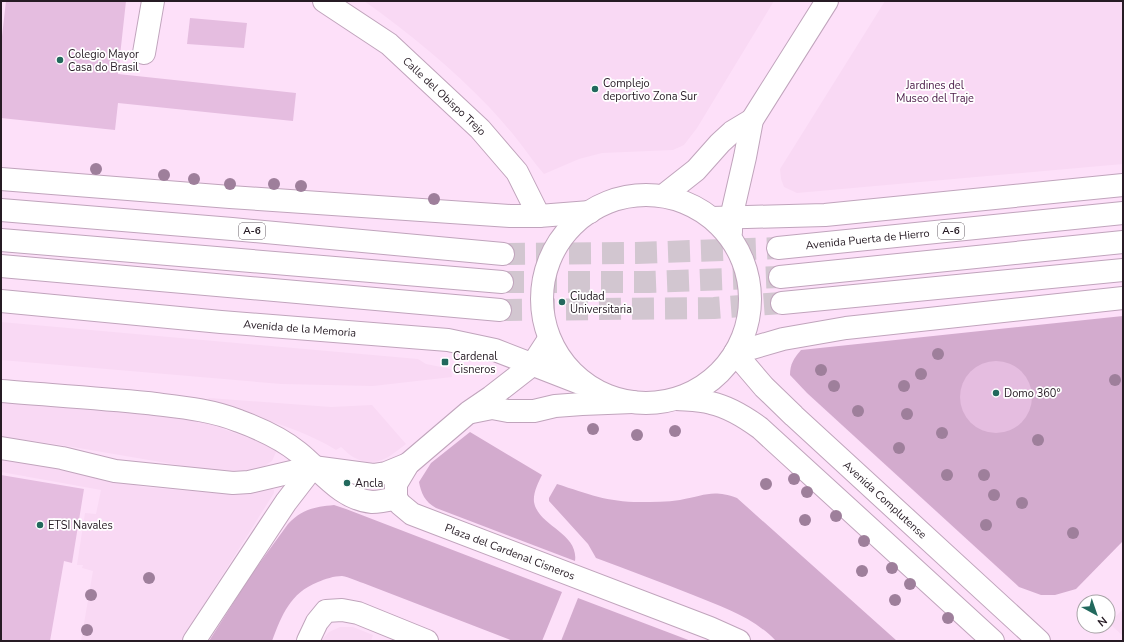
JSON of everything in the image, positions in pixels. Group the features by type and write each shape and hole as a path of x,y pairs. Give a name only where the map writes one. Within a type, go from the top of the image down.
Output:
{"main road":[{"path":"144,53 153,1"},
{"name":"Calle del Obispo Trejo","path":"324,1 389,44 480,129 516,172 539,216"},
{"path":"469,412 492,408 508,411 534,411 555,406 582,404 633,402 655,403 677,399 703,386 726,366 735,353 744,335 749,316 750,296 748,276 742,257 722,218 746,157 752,120 827,1"},
{"path":"663,196 696,170 732,132 752,120"},
{"path":"1,179 230,197 510,216 539,216 590,212"},
{"path":"633,402 611,397 590,388 566,366 549,338 542,303 544,276 554,251 569,229 590,212 613,200 637,195 663,196 682,201 722,218 825,214 1123,185"},
{"name":"A-6","path":"1,210 225,228 503,254"},
{"name":"Avenida Puerta de Hierro","path":"778,248 1123,213"},
{"path":"1,240 502,282"},
{"path":"780,277 1123,242"},
{"path":"1,266 500,310"},
{"path":"782,303 1123,270"},
{"path":"735,353 783,339 846,328 1123,298"},
{"name":"Avenida de la Memoria","path":"1,301 221,322 448,340 495,350 590,388"},
{"path":"1,448 62,458 121,472 232,483 249,482 313,467 373,475 386,474 408,464 469,412 532,365 549,338"},
{"name":"Avenida Complutense","path":"735,353 764,387 794,416 1039,641"},
{"path":"1,391 201,409 238,421 281,441 298,452 345,494 360,500 372,502 396,498 396,484 408,464"},
{"path":"677,399 710,403 729,409 760,428 994,641"},
{"path":"194,641 286,502 313,467"},
{"name":"Plaza del Cardenal Cisneros","path":"396,498 400,504 412,514 710,628 739,641"},
{"path":"308,641 317,622 326,610 342,610 358,614 428,641"}],"shaded area":[{"name":"Ciudad Universitaria","path":"1,1 1123,1 1123,641 1,641"},
{"path":"1123,316 1123,541 1076,589 1055,595 1041,595 1019,587 807,393 790,375 793,361 801,350"},
{"path":"470,432 542,475 534,495 534,502 537,510 571,543 575,551 575,561 436,508 426,500 419,482 431,463"},
{"path":"557,484 598,497 628,502 680,500 708,494 721,494 737,498 897,641 776,641 758,625 726,608 596,558 588,544 549,501 549,498"},
{"path":"334,505 562,592 542,641 513,641 342,576 321,581 300,592 288,606 279,622 272,641 209,641 251,575 288,524 303,512"},
{"path":"578,598 691,641 561,641"}],"green space":[{"name":"Complejo deportivo Zona Sur","path":"364,1 774,1 697,128 684,145 673,150 602,153 579,159 544,174 510,130 475,93 429,51"},
{"name":"Jardines del Museo del Traje","path":"885,1 1123,1 1123,164 797,193 784,187 780,169"},
{"path":"1,322 418,359 426,364 451,369 452,377 373,386 281,384 1,360"},
{"path":"1,398 190,417 273,447 276,452 272,461 263,467 244,475 209,472 178,465 67,446 1,438"},
{"path":"209,398 331,407 372,405 406,444 383,460 377,462 363,461 353,457 341,447 336,450 290,428 207,401"},
{"path":"1,457 144,487 217,493 234,493 271,488 274,490 274,493 181,641 81,641 93,571 82,568 83,565 77,565 85,513 96,514 101,490 1,472"},
{"path":"1123,609 1123,636 1116,630 1116,616"},
{"path":"340,627 353,627 373,635 371,641 321,641 329,632"}],"building":[{"name":"Colegio Mayor Casa do Brasil","path":"6,1 126,1 118,74 296,93 293,121 118,103 115,130 1,118 1,45"},
{"path":"190,18 247,23 244,48 187,44"},
{"name":"Domo 360°","path":"996,361 1016,367 1026,377 1032,397 1026,417 1016,427 996,433 976,427 966,417 960,397 966,377 976,367"},
{"name":"ETSI Navales","path":"1,475 84,489 72,563 64,561 50,641 1,641"}],"tunnel":[{"path":"503,254 636,253 778,248"},
{"path":"502,282 648,282 780,277"},
{"path":"500,310 714,308 782,303"}],"place":[{"name":"Colegio Mayor Casa do Brasil","path":"60,60"},
{"name":"Complejo deportivo Zona Sur","path":"595,89"},
{"name":"Ciudad Universitaria","path":"562,302"},
{"name":"Cardenal Cisneros","path":"445,362"},
{"name":"Domo 360°","path":"996,393"},
{"name":"Ancla","path":"347,483"},
{"name":"ETSI Navales","path":"40,525"}]}
